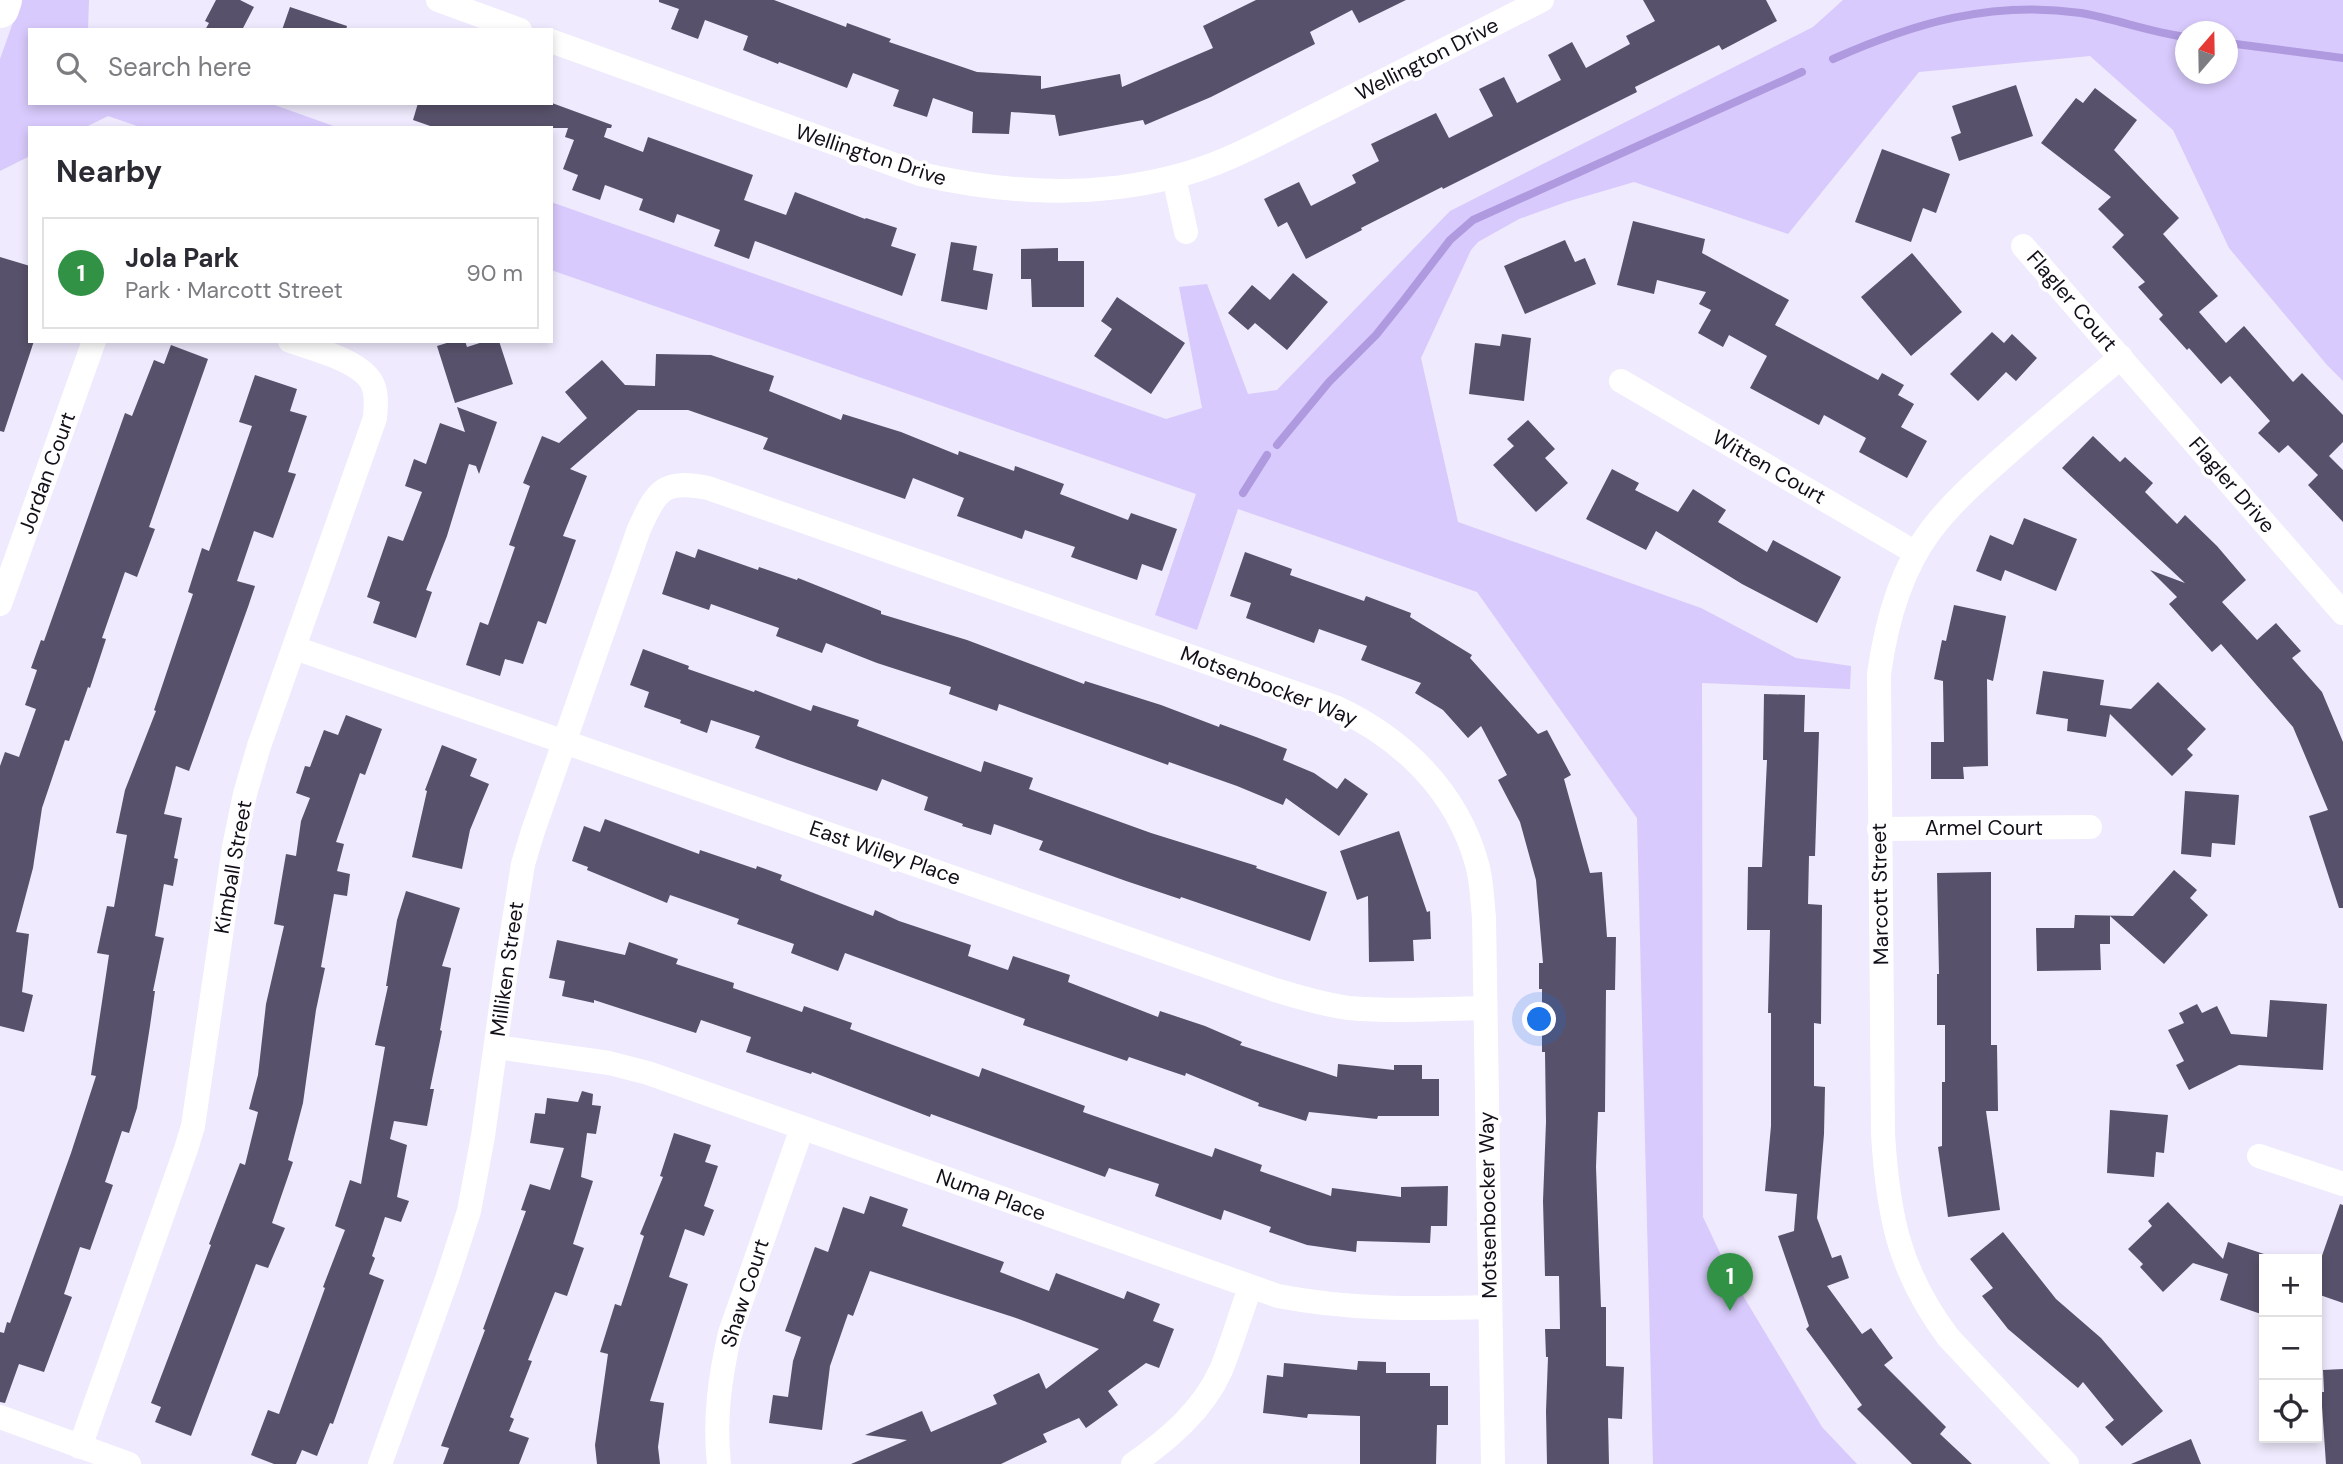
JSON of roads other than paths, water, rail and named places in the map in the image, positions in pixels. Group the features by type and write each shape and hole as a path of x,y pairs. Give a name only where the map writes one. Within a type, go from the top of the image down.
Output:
{"main road":[{"path":"0,9 3,0"}],"street":[{"path":"438,0 515,28"},
{"name":"Wellington Drive","path":"553,42 894,166 942,179 1006,189 1059,190 1130,185 1174,177 1230,158 1542,0"},
{"path":"1174,177 1186,232"},
{"name":"Flagler Court","path":"2023,246 2121,357"},
{"name":"Jordan Court","path":"0,604 93,343"},
{"name":"Kimball Street","path":"80,1447 193,1126 239,816 259,746 375,418 373,383 361,370 295,343"},
{"name":"Marcott Street","path":"2067,1464 1948,1337 1921,1296 1900,1249 1888,1198 1883,1134 1879,674 1882,648 1894,604 1916,553 1930,531 1969,487 2121,357"},
{"name":"Flagler Drive","path":"2121,357 2343,613"},
{"name":"Witten Court","path":"1621,381 1916,553"},
{"name":"Motsenbocker Way","path":"667,486 686,483 708,488 1335,707 1375,728 1402,748 1436,783 1450,802 1470,841 1478,867 1484,917 1493,1464"},
{"name":"Milliken Street","path":"380,1464 469,1211 497,1047 523,864 639,529 648,509 667,486"},
{"name":"East Wiley Place","path":"295,648 1308,1000 1383,1010 1485,1008"},
{"name":"Armel Court","path":"1879,829 2090,827"},
{"name":"Numa Place","path":"497,1047 609,1063 648,1073 1278,1296 1371,1308 1490,1307"},
{"name":"Shaw Court","path":"719,1464 716,1419 722,1365 730,1332 802,1128"},
{"path":"2259,1156 2343,1184"},
{"path":"1133,1464 1170,1436 1199,1405 1220,1371 1250,1288"},
{"path":"0,1417 129,1464"}],"waterway":[{"path":"1833,59 1924,25 1985,12 2048,10 2081,13 2175,35"},
{"path":"2238,44 2343,58"},
{"path":"1277,445 1329,382 1376,335 1450,240 1473,220 1802,72"},
{"path":"1243,493 1267,455"}],"place":[{"name":"Jola Park","path":"1730,1311"}]}
